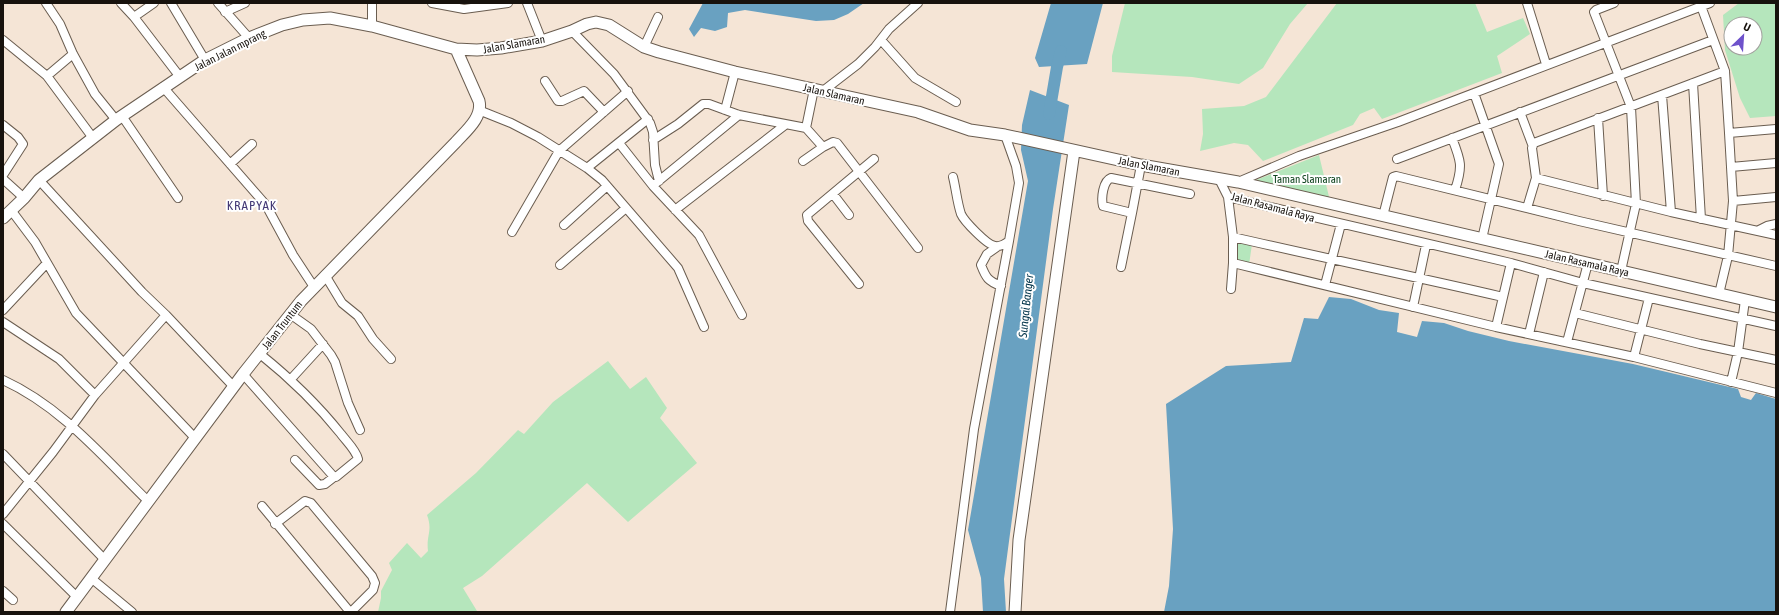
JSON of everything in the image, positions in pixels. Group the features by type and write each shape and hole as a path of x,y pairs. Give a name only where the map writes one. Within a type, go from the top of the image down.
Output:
{"street":[{"path":"46,3 60,24 73,54 95,94 119,118 178,198"},
{"path":"121,3 134,16 180,77"},
{"path":"134,16 154,3"},
{"path":"171,3 205,60"},
{"path":"218,3 249,38"},
{"path":"226,12 245,3"},
{"path":"372,3 372,26"},
{"path":"432,3 464,9 495,6 508,3"},
{"path":"527,3 542,41"},
{"path":"806,128 818,90 858,64 889,30 918,3"},
{"path":"1527,3 1546,64"},
{"path":"1614,3 1594,12 1630,107 1636,204 1621,271"},
{"path":"1238,182 1299,156 1474,93 1546,64 1606,43 1710,3"},
{"path":"1701,6 1725,71 1729,133 1733,201 1728,256 1719,294"},
{"path":"644,47 658,17"},
{"name":"Jalan Jalan mprang","path":"7,214 24,198 39,180 119,118 163,88 205,60 249,38 292,22 318,18 330,18 372,26 456,49"},
{"name":"Jalan Slamaran","path":"456,49 477,50 501,48 542,41 593,22 604,23 644,47 735,72 918,112 970,130 1010,136 1141,165 1219,179"},
{"path":"572,31 614,74 648,119 652,127 656,183"},
{"path":"3,40 47,76 93,138"},
{"path":"881,40 915,78 956,102"},
{"path":"1397,159 1713,40"},
{"path":"456,49 480,101 480,111 511,123 559,151 587,168 607,186 678,268 704,327"},
{"path":"47,76 73,54"},
{"path":"1532,144 1725,71"},
{"path":"725,110 735,72"},
{"path":"545,81 558,101 562,101 584,91 604,112"},
{"path":"1693,83 1701,219"},
{"path":"163,88 266,205 290,249 314,287"},
{"path":"512,232 559,151 628,91"},
{"path":"1474,93 1500,164 1482,239"},
{"path":"1662,95 1671,212"},
{"path":"653,140 678,124 701,104 710,104 739,115 806,128 822,147"},
{"name":"Jalan Truntum","path":"66,612 243,374 290,314 325,275 456,142 477,118 480,111"},
{"path":"1520,112 1532,144 1536,178 1527,208"},
{"path":"656,183 739,115"},
{"path":"1598,118 1603,196"},
{"path":"587,168 648,119"},
{"path":"3,125 18,137 23,144 3,174"},
{"path":"675,210 785,125"},
{"path":"1729,133 1776,129"},
{"path":"950,612 974,429 1019,183 1010,136"},
{"path":"1452,138 1461,163 1460,174 1455,190"},
{"path":"803,161 822,147 833,142 837,143 918,248"},
{"path":"619,143 656,183 675,210 699,235 742,315"},
{"path":"230,164 252,144"},
{"path":"1015,612 1019,540 1070,150"},
{"path":"859,284 806,217 811,211 874,159"},
{"path":"1731,167 1776,163"},
{"path":"1121,267 1141,165"},
{"path":"1383,216 1395,176 1728,256 1776,266"},
{"path":"954,177 962,215 986,242 997,247"},
{"path":"1132,213 1106,207 1102,201 1108,179 1111,178 1190,194"},
{"path":"1536,178 1636,204 1701,219 1759,230 1776,235"},
{"path":"3,179 24,198"},
{"name":"Jalan Rasamala Raya","path":"1219,179 1238,182 1776,307"},
{"name":"Jalan Rasamala Raya","path":"1219,179 1228,197 1426,245 1511,263 1583,283 1776,326"},
{"path":"39,180 142,292 234,386"},
{"path":"564,225 607,186"},
{"path":"833,194 849,215"},
{"path":"1228,197 1233,237 1231,289"},
{"path":"1733,201 1776,197"},
{"path":"560,265 626,208"},
{"path":"7,214 35,242 76,313 195,438"},
{"path":"1325,285 1341,224"},
{"path":"1759,230 1776,224"},
{"path":"1233,237 1332,260 1419,277 1503,297"},
{"path":"1001,286 992,283 986,278 981,265 987,254 997,247 1009,242"},
{"path":"1413,307 1426,245"},
{"path":"3,310 47,263"},
{"path":"1233,263 1496,327 1634,357 1776,393"},
{"path":"1496,327 1511,263"},
{"path":"1567,342 1588,263"},
{"path":"1530,334 1544,272"},
{"path":"325,275 342,302 358,316 373,339 391,359"},
{"path":"1634,357 1649,298"},
{"path":"1730,382 1738,352 1745,300"},
{"path":"1575,313 1641,330 1776,360"},
{"path":"290,314 311,329 335,362 348,403 360,430"},
{"path":"3,514 95,395 166,315"},
{"path":"3,322 59,359 95,395"},
{"path":"291,379 323,344"},
{"path":"260,354 291,379 325,415 358,458 353,465 321,486 295,460"},
{"path":"243,374 334,477"},
{"path":"3,380 32,395 72,425 148,501"},
{"path":"3,454 105,560"},
{"path":"262,506 275,524 351,612 373,590 375,583 372,576 311,503 305,502 275,524"},
{"path":"3,524 77,597"},
{"path":"91,578 132,612"},
{"path":"3,591 13,600"}],"green space":[{"path":"1125,3 1308,3 1290,24 1263,68 1239,84 1192,77 1112,72 1112,56"},
{"path":"1337,3 1475,3 1487,32 1523,18 1530,34 1497,56 1502,73 1382,119 1374,108 1360,114 1353,125 1263,161 1248,145 1234,143 1200,151 1203,134 1202,109 1244,106 1266,97"},
{"path":"1739,3 1776,3 1776,116 1750,118 1740,98 1727,56 1763,56 1763,16 1723,16"},
{"name":"Taman Slamaran","path":"1319,155 1330,201 1251,183 1256,180"},
{"path":"1235,239 1252,244 1249,265 1239,263 1235,255"},
{"path":"608,361 630,389 646,377 667,408 660,418 697,463 628,522 587,483 482,576 463,588 477,611 505,612 378,612 381,591 392,570 389,563 407,543 421,558 428,551 429,520 427,515 476,473 518,430 524,434 553,402"}],"water":[{"path":"703,3 864,3 848,14 834,20 816,21 745,10 728,13 727,27 715,31 701,28 694,37 689,29"},
{"path":"1051,3 1103,3 1087,64 1039,67 1035,58"},
{"path":"1030,90 1069,105 1053,209 1004,579 1006,612 983,612 981,578 968,530 1028,181 1021,150 1022,125"},
{"path":"1329,297 1351,299 1379,310 1399,313 1397,332 1417,337 1422,321 1444,323 1468,331 1509,341 1633,364 1738,389 1741,397 1751,400 1756,393 1776,399 1776,612 1164,612 1169,586 1173,529 1166,404 1226,366 1291,362 1304,318 1318,319"}],"waterway":[{"name":"Sungai Banger","path":"1049,114 1061,51"}],"district":[{"name":"KRAPYAK","path":"252,205"}]}
